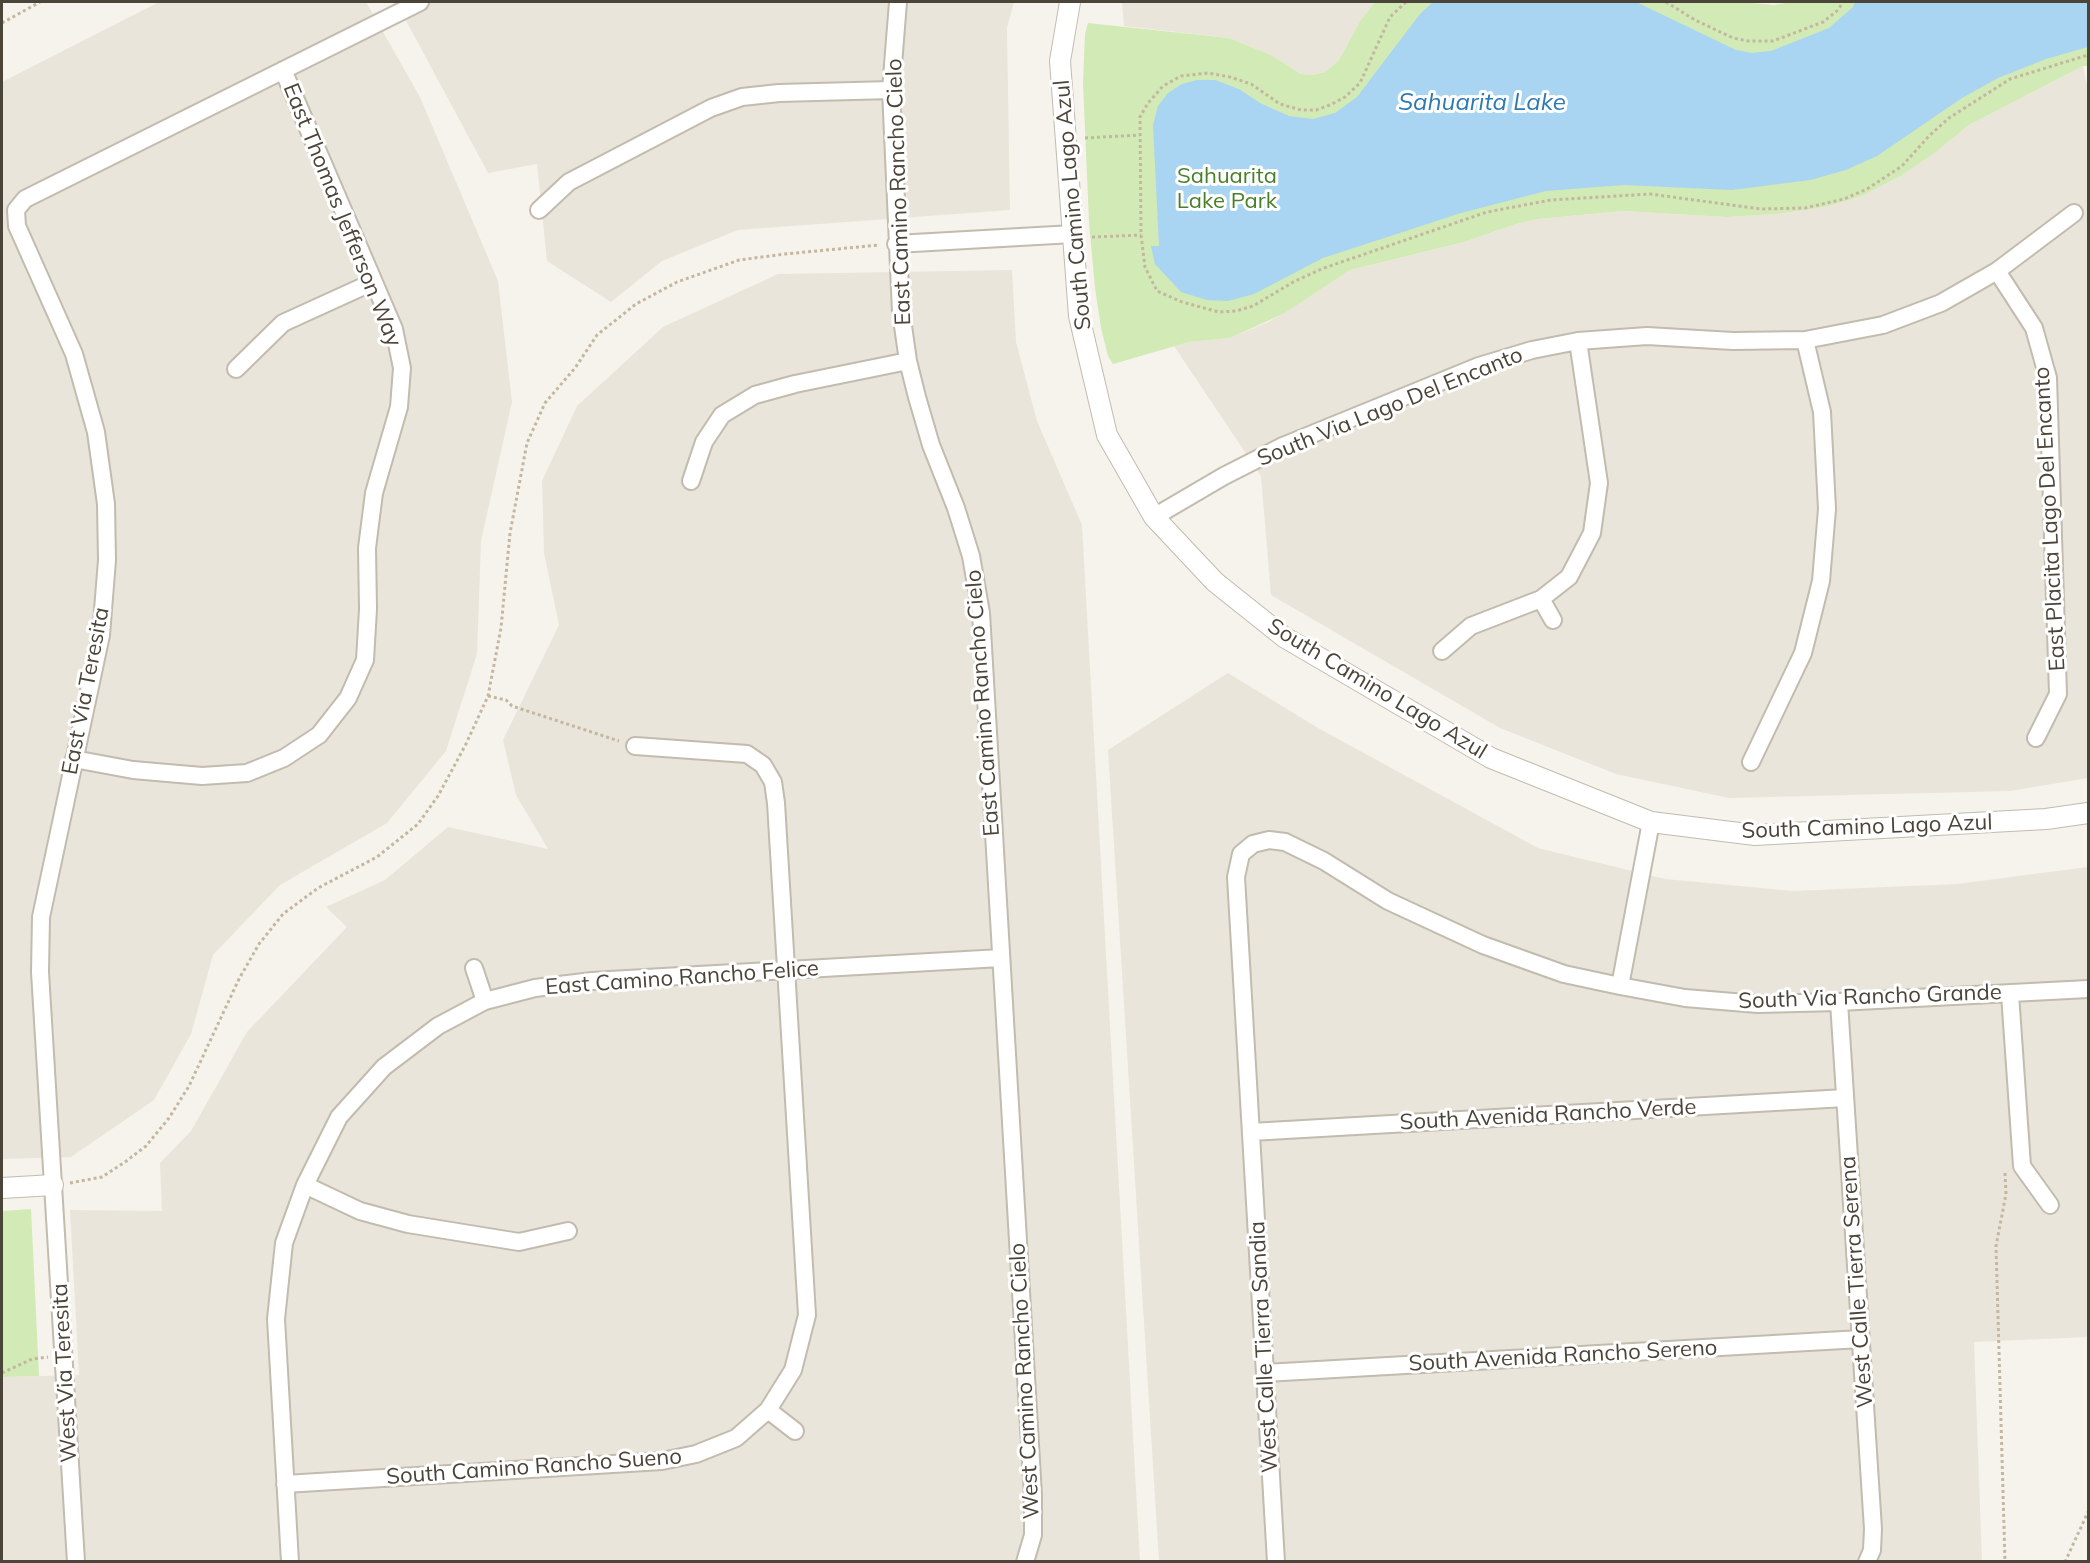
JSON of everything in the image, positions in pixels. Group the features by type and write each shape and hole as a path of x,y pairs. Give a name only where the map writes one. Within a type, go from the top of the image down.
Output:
{"street":[{"path":"283,70 420,2"},
{"name":"East Camino Rancho Cielo","path":"898,2 891,90 896,244 901,312 908,361 931,445 972,556 981,613 1016,1199"},
{"name":"South Camino Lago Azul","path":"1070,2 1060,61 1079,316 1107,435 1154,517 1215,582 1284,637 1491,758 1651,822 1755,835 2046,819 2088,813"},
{"name":"East Via Teresita","path":"53,1185 40,972 40,917 101,635 107,560 106,504 96,432 74,354 16,226 16,210 25,199 283,70"},
{"name":"East Thomas Jefferson Way","path":"74,759 133,770 202,776 247,773 284,758 319,735 348,698 364,660 368,609 368,548 374,493 399,407 402,368 394,329 283,70"},
{"path":"539,210 569,182 711,108 742,97 779,93 891,90"},
{"name":"South Via Lago Del Encanto","path":"1154,517 1283,446 1479,366 1532,350 1578,341 1647,336 1733,341 1805,340 1883,325 1941,303 1997,272 2073,213"},
{"path":"896,244 1073,236"},
{"name":"East Placita Lago Del Encanto","path":"1997,272 2034,328 2048,378 2058,694 2036,738"},
{"path":"236,369 283,324 373,282"},
{"path":"1751,762 1803,653 1821,581 1827,509 1822,412 1805,340"},
{"path":"1442,651 1471,626 1541,599 1569,577 1592,532 1599,483 1578,341"},
{"path":"691,481 704,442 722,415 755,395 795,384 908,361"},
{"path":"1541,599 1553,620"},
{"name":"South Camino Rancho Sueno","path":"285,1484 662,1461 696,1454 736,1438 768,1410 793,1370 807,1315 773,782 763,765 747,754 634,746"},
{"path":"1620,986 1651,822"},
{"name":"South Via Rancho Grande","path":"1253,844 1269,840 1285,842 1324,861 1388,901 1483,945 1564,974 1685,998 1758,1004 1839,1002 2088,988"},
{"name":"West Calle Tierra Sandia","path":"1253,844 1241,854 1236,877 1276,1562"},
{"name":"East Camino Rancho Felice","path":"290,1562 276,1319 284,1243 304,1185 339,1117 384,1067 438,1026 485,1000 535,988 592,981 1001,958"},
{"path":"474,968 485,1000"},
{"path":"2010,994 2022,1166 2050,1205"},
{"name":"West Calle Tierra Serena","path":"1839,1002 1873,1529 1872,1550 1867,1562"},
{"name":"South Avenida Rancho Verde","path":"1251,1132 1845,1098"},
{"path":"2,1188 53,1185"},
{"name":"West Via Teresita","path":"53,1185 76,1562"},
{"path":"304,1185 360,1211 408,1224 519,1242 568,1231"},
{"name":"West Camino Rancho Cielo","path":"1016,1199 1033,1495 1033,1535 1024,1562"},
{"name":"South Avenida Rancho Sereno","path":"1265,1373 1861,1339"},
{"path":"768,1410 795,1431"}],"path":[{"path":"2,24 40,2"},
{"path":"1406,2 1390,17 1360,83 1345,97 1330,105 1316,110 1301,110 1280,104 1251,84 1208,73 1181,76 1163,86 1148,103 1140,117 1141,235 1145,267 1157,291 1182,302 1219,312 1236,311 1253,306 1295,281 1323,268 1487,212 1551,200 1650,194 1761,209 1805,208 1844,199 1867,189 1902,166 1949,118 2010,79 2088,56"},
{"path":"1666,2 1695,20 1733,38 1748,41 1773,41 1823,22 1838,10 1843,2"},
{"path":"1066,139 1140,135"},
{"path":"1073,236 1141,235"},
{"path":"53,1185 102,1177 146,1146 169,1118 189,1086 239,979 259,944 283,914 318,888 377,856 418,824 444,785 488,696 501,628 510,533 526,443 545,403 575,368 597,335 636,304 677,282 739,260 896,244"},
{"path":"488,696 506,700 512,705 634,746"},
{"path":"2005,1170 2006,1194 1996,1246 2005,1562"},
{"path":"2,1373 32,1359 64,1356"},
{"path":"2065,1562 2088,1512"}],"shaded area":[{"path":"159,2 366,2 420,97 498,281 512,402 481,541 477,654 446,751 387,823 280,885 213,955 191,1034 154,1100 71,1157 2,1159 2,82"},
{"path":"396,2 1014,2 1007,28 1010,210 738,230 662,261 611,302 547,261 537,164 488,173"},
{"path":"1122,2 1375,2 1360,21 1339,60 1325,72 1312,75 1301,74 1271,55 1229,38 1124,26"},
{"path":"2083,66 2088,90 2088,778 2010,791 1729,798 1616,774 1500,728 1271,595 1261,476 1174,346 1189,342 1230,338 1268,322 1350,270 1464,242 1538,219 1623,211 1726,217 1778,214 1825,207 1862,196 1901,176 1969,125"},
{"path":"1012,270 1016,342 1037,421 1082,525 1140,1561 2,1561 2,1377 79,1375 70,1210 162,1211 160,1163 191,1131 247,1032 347,927 326,907 385,880 448,827 548,849 516,795 503,740 559,625 544,553 542,481 577,406 663,327 778,274"},
{"path":"1228,673 1318,728 1538,848 1665,879 1793,891 1957,884 2088,867 2088,1337 1974,1342 1982,1561 1159,1561 1108,750"}],"green space":[{"name":"Sahuarita Lake","path":"1375,2 1740,2 1774,5 1791,2 2088,2 2088,66 2083,66 1969,125 1901,176 1862,196 1825,207 1778,214 1726,217 1623,211 1538,219 1464,242 1350,270 1285,313 1230,338 1189,342 1113,364 1108,356 1101,328 1089,222 1083,83 1085,34 1088,23 1229,38 1271,55 1301,74 1312,75 1325,72 1339,60 1360,21"},
{"path":"31,1209 39,1376 2,1377 2,1211"}],"water":[{"name":"Sahuarita Lake","path":"1433,2 1636,2 1736,50 1752,53 1771,51 1829,28 1853,7 1855,2 2088,2 2088,47 2046,59 1998,78 1962,98 1877,156 1846,170 1810,180 1732,190 1624,185 1546,191 1461,213 1323,258 1254,294 1228,301 1207,300 1181,292 1155,264 1151,246 1159,246 1153,125 1158,106 1168,93 1182,84 1197,80 1215,80 1239,89 1260,103 1289,116 1313,119 1335,113 1357,97 1420,14"}],"park label":[{"name":"Sahuarita Lake Park","path":"1227,188"}]}
